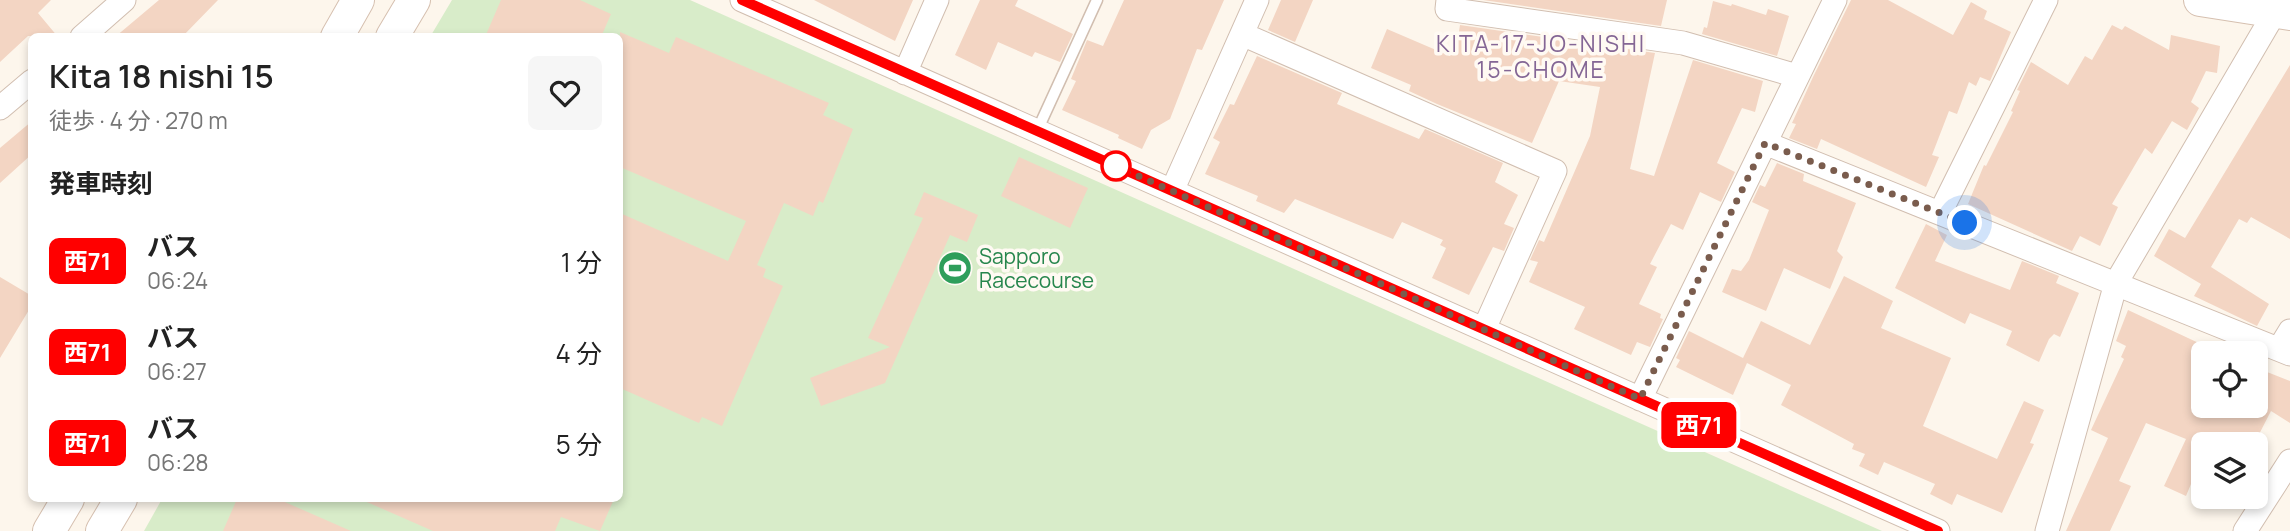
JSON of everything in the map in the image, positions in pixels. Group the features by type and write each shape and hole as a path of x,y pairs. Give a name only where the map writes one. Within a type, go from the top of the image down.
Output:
{"main road":[{"path":"339,33 358,0"},
{"path":"394,33 414,0"},
{"path":"2200,0 2281,8"},
{"path":"49,531 66,502"},
{"path":"102,531 119,502"}],"street":[{"path":"87,33 124,0"},
{"path":"742,0 1938,531"},
{"path":"905,73 937,0"},
{"path":"1172,191 1257,0"},
{"path":"1448,0 1447,9 1683,43 1797,76"},
{"path":"1640,399 1835,0"},
{"path":"1940,213 2046,0"},
{"path":"2047,531 2116,283 2281,8"},
{"path":"1242,34 1555,171 1484,329"},
{"path":"0,108 28,84"},
{"path":"1765,143 2116,283 2286,345"},
{"path":"2245,531 2290,461"}],"lane":[{"path":"1037,131 1097,0"}],"green space":[{"name":"Sapporo Racecourse","path":"452,0 690,0 1882,531 144,531 160,502 623,502 623,33 432,33"}],"building":[{"path":"0,0 51,0 38,13 55,33 28,33 0,62"},
{"path":"159,0 218,0 186,33 120,33"},
{"path":"501,0 580,0 611,14 603,33 487,33"},
{"path":"814,0 913,0 895,41"},
{"path":"980,0 1018,0 1015,6 1073,34 1060,62 1035,52 1032,57 998,42 986,70 955,55"},
{"path":"1124,0 1224,0 1202,50 1197,49 1170,119 1151,130 1142,149 1118,138 1119,135 1062,110 1076,81 1071,79 1087,40 1103,46"},
{"path":"1281,0 1313,0 1295,42 1268,30"},
{"path":"1483,0 1667,0 1661,26"},
{"path":"1851,0 1888,0 1953,35 1971,2 1987,11 1984,19 2011,32 1990,81 1980,77 1976,86 1969,82 1957,114 1949,111 1932,155 1939,157 1926,187 1821,139 1817,149 1789,138 1796,124 1792,123"},
{"path":"1713,1 1766,15 1768,9 1789,16 1777,56 1702,34 1704,27 1707,28"},
{"path":"1460,25 1655,53 1630,169 1654,176 1693,60 1763,81 1755,112 1742,108 1717,163 1735,172 1721,202 1700,192 1683,230 1671,224 1650,264 1657,267 1639,304 1661,314 1660,318 1663,319 1650,347 1637,342 1631,355 1574,329 1585,307 1529,282 1538,262 1530,260 1539,240 1544,242 1590,136 1600,87 1559,81 1532,143 1409,91 1411,85 1371,68 1387,29 1450,56 1453,37 1458,38"},
{"path":"2112,25 2122,30 2125,26 2169,50 2171,35 2220,46 2217,73 2206,71 2191,102 2199,108 2187,130 2172,121 2152,154 2145,148 2112,204 2118,207 2100,246 2080,236 2072,251 1968,204 1984,165 1986,166 2013,112 2011,111 2020,91 2017,90 2031,62 2068,85 2085,56 2092,60"},
{"path":"623,33 669,53 676,37 829,103 823,115 853,129 823,203 819,201 813,216 784,203 757,265 766,269 763,277 783,286 722,426 702,417 699,423 623,389 623,214 728,261 746,221 623,168"},
{"path":"1257,56 1342,93 1337,104 1419,139 1425,129 1503,163 1495,182 1518,195 1504,224 1514,228 1504,251 1493,247 1469,295 1432,278 1446,248 1440,245 1443,240 1402,222 1393,239 1295,199 1284,213 1256,201 1258,196 1205,174 1220,142 1213,138 1230,104 1234,105"},
{"path":"2290,65 2290,239 2251,217 2247,223 2239,219 2211,267 2269,304 2257,326 2194,296 2201,284 2154,256 2169,229 2185,238"},
{"path":"28,124 28,158 0,183 0,148"},
{"path":"1019,157 1088,188 1070,228 1001,196"},
{"path":"1777,163 1804,174 1803,181 1856,203 1837,251 1843,257 1830,289 1784,268 1766,311 1722,292 1732,269 1741,271 1749,260 1769,210 1752,202 1760,185 1765,187"},
{"path":"924,192 978,215 967,242 950,235 885,383 821,406 810,378 890,347 868,338 923,218 914,215"},
{"path":"1926,224 1947,235 1935,261 2010,290 2022,261 2059,276 2056,283 2079,293 2060,337 2054,334 2049,339 2039,362 2006,345 2012,331 1970,313 1965,324 1895,288"},
{"path":"1844,276 1893,301 1881,328 1951,358 1923,426 1997,459 2024,401 2044,410 2030,443 2034,444 2002,513 1957,494 1952,505 1930,494 1935,484 1884,462 1878,475 1859,466 1865,454 1852,449 1854,444 1781,405 1791,385 1747,363 1733,395 1676,367 1680,360 1676,358 1689,331 1743,358 1761,321 1810,345"},
{"path":"0,277 28,294 28,312 0,358"},
{"path":"2128,310 2194,341 2191,341 2191,418 2267,418 2260,432 2191,432 2191,484 2186,496 2164,486 2186,439 2146,423 2119,481 2131,486 2110,531 2066,531 2108,438 2091,430 2124,359 2121,357 2126,346 2116,341"},
{"path":"2268,372 2290,381 2290,423 2271,411 2268,417"},
{"path":"236,502 285,502 351,531 223,531"},
{"path":"367,502 613,502 600,531 561,517 555,531 433,531"}],"bus line":[{"name":"西71","path":"742,0 1938,531"}],"place":[{"name":"Sapporo Racecourse","path":"955,268"}],"district":[{"name":"KITA-17-JO-NISHI 15-CHOME","path":"1541,56"}],"route":[{"path":"1116,166 1640,399 1765,143 1965,223"}]}
